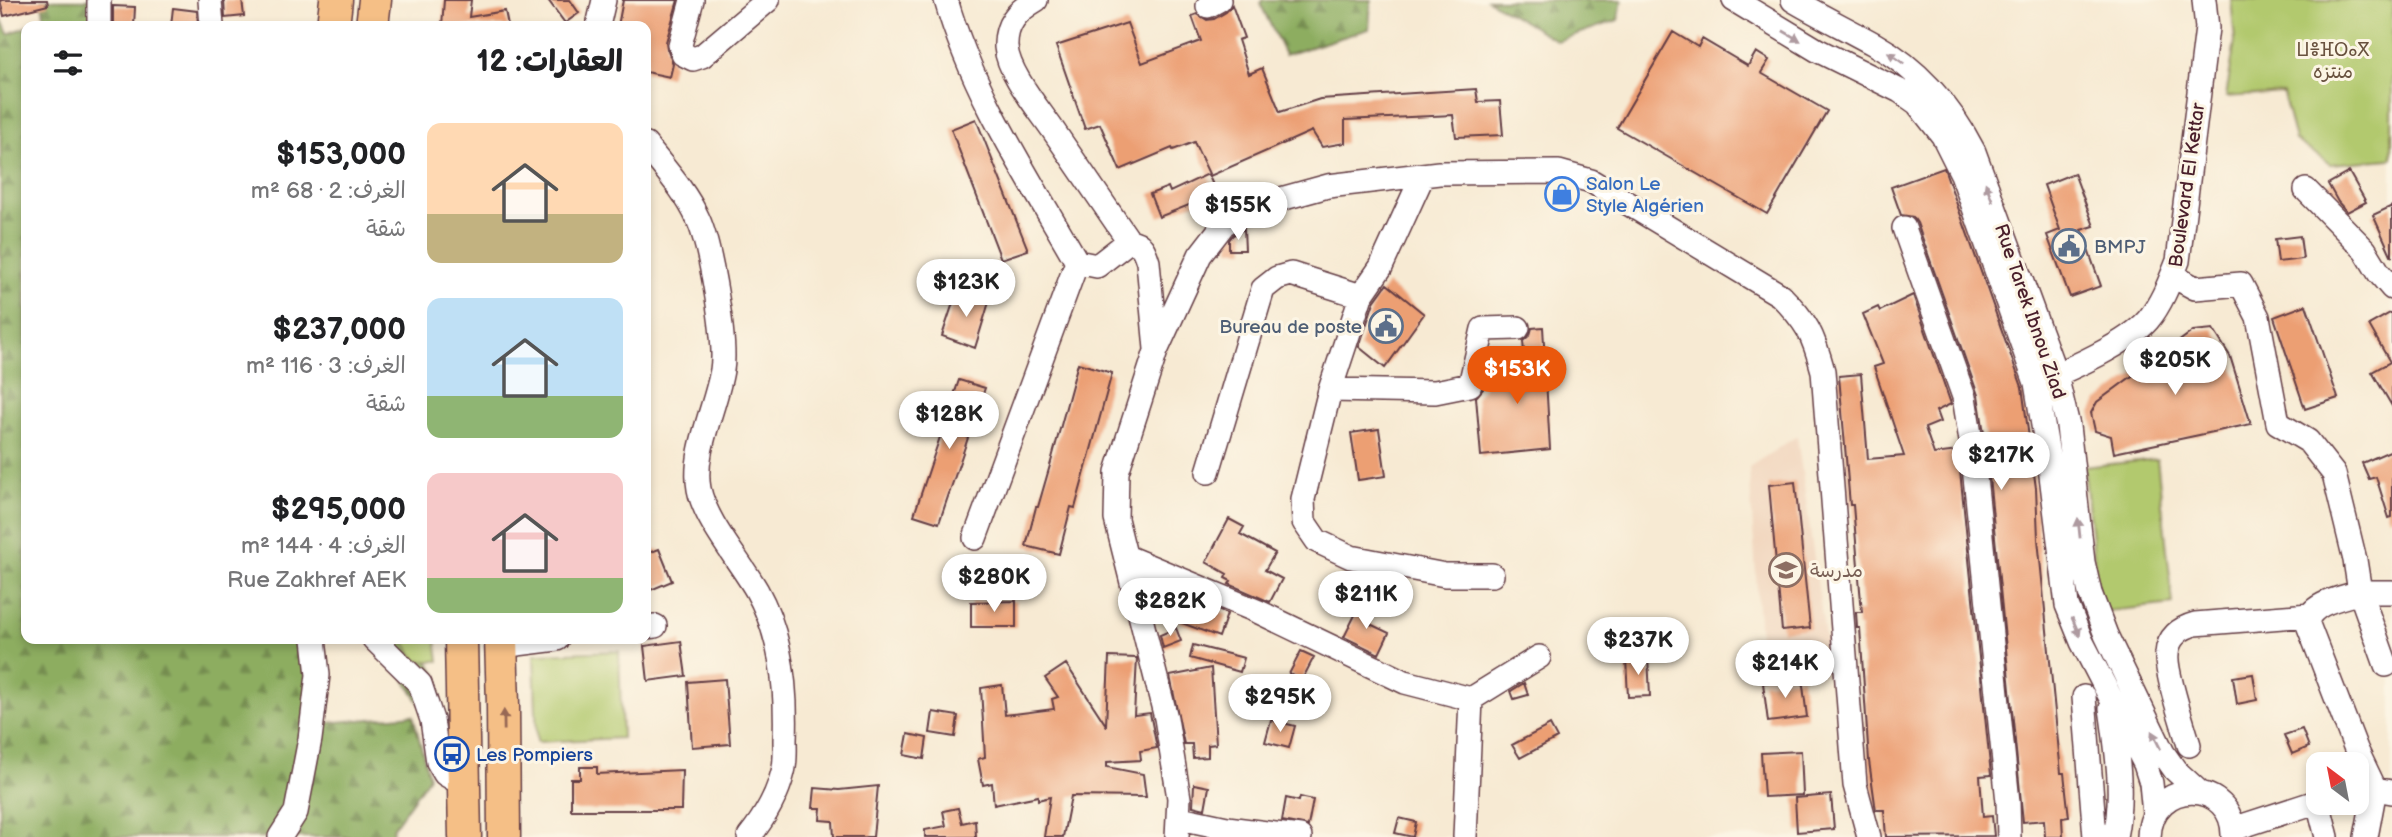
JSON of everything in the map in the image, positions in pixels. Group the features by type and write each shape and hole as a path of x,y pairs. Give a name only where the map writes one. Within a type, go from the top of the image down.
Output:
{"highway":[{"path":"334,21 336,0"},
{"path":"373,21 375,0"},
{"path":"461,644 465,837"},
{"path":"501,644 504,837"}],"street":[{"path":"99,0 99,21"},
{"path":"210,0 212,21"},
{"path":"599,21 604,0"},
{"path":"692,0 680,45 682,54 693,59 702,56 768,0"},
{"path":"946,0 953,25 992,114 1077,261 1097,266 1129,241 1136,242 1143,249 1149,262 1156,351"},
{"path":"1036,0 1021,9 1012,20 1006,38 1009,60 1045,119 1129,241"},
{"path":"1734,0 1817,50 1938,112"},
{"path":"1793,0 1897,59 1921,79 1938,112"},
{"name":"Boulevard El Kettar","path":"2046,379 2121,342 2147,321 2165,294 2178,261 2207,28 2204,0"},
{"name":"Rue Tarek Ibnou Ziad","path":"1938,112 1943,136 1962,174 2068,426 2083,562 2090,593 2106,635 2158,744 2175,770 2199,792 2211,796 2222,805 2230,816 2233,833"},
{"path":"651,151 698,219 709,257 722,333 723,368 699,458 699,493 706,509 758,592 774,632 787,700 784,770 768,813 749,837"},
{"path":"1300,837 1227,828 1178,827 1179,798 1166,718 1116,519 1117,472 1156,351 1200,255 1224,224 1259,205 1287,195 1328,186 1423,175 1559,172 1591,181 1780,295 1801,316 1814,339 1823,371 1855,785 1869,837"},
{"path":"1423,175 1381,267 1361,296 1330,390 1303,499 1304,522 1317,541 1350,557 1445,575 1492,575"},
{"path":"2306,190 2365,250 2392,288"},
{"path":"1904,228 1964,397 1972,447 2007,789 2009,837"},
{"path":"975,538 1077,261"},
{"path":"1208,472 1263,289 1277,278 1291,274 1361,296"},
{"path":"2172,276 2194,288 2241,284 2258,317 2278,423 2308,441 2334,474 2360,592 2386,665"},
{"path":"1330,390 1435,392 1470,385 1483,329 1518,328"},
{"name":"Rue Tarek Ibnou Ziad","path":"2046,379 2050,467 2067,605 2082,642 2145,764 2151,783 2154,814 2149,826 2149,837"},
{"path":"1127,557 1259,612 1405,681 1471,699 1539,657"},
{"path":"2189,745 2167,662 2169,644 2175,634 2195,624 2309,615 2320,606 2360,592 2392,592"},
{"path":"2309,615 2309,629 2356,749 2375,791 2392,810"},
{"path":"280,837 296,812 310,739 318,675 315,644"},
{"path":"379,644 420,684 432,720 438,762 445,774 464,785"},
{"path":"2108,691 2120,773 2119,817 2115,837"},
{"path":"2084,697 2095,837"},
{"path":"1465,837 1471,699"},
{"path":"2366,837 2375,791"},
{"path":"2154,814 2162,803 2173,796 2185,792 2199,792"},
{"path":"2233,833 2306,806"},
{"path":"2322,816 2327,837"}],"shaded area":[{"name":"مدرسة","path":"1797,436 1830,673 1763,683 1749,467"}],"green space":[{"path":"41,0 94,0 92,21 40,21 45,19"},
{"path":"1263,0 1371,0 1369,29 1285,55 1260,3"},
{"path":"1488,0 1622,0 1618,20 1557,41"},
{"name":"ⵡⴻⴼⵔⴰⴳ منتزه","path":"2231,0 2392,0 2392,157 2330,164 2295,140 2283,93 2226,97 2235,41"},
{"path":"1,18 8,34 21,29 21,644 315,644 316,724 413,715 429,777 393,828 392,837 0,837"},
{"path":"2157,459 2173,604 2100,612 2084,467"},
{"path":"383,644 416,644 437,675 442,716 428,717"},
{"path":"406,644 437,644 439,661 417,661"},
{"path":"619,651 622,738 537,742 534,654"}],"building":[{"path":"0,0 47,0 48,5 4,16"},
{"path":"224,0 242,0 244,16 225,18"},
{"path":"444,0 471,0 469,17 505,11 507,21 442,21"},
{"path":"548,0 570,0 579,13 564,21"},
{"path":"623,0 678,0 666,42 673,64 670,77 651,73 651,21 619,21"},
{"path":"1232,5 1244,38 1238,40 1249,74 1262,68 1280,112 1320,99 1476,89 1478,102 1500,101 1503,135 1456,137 1453,115 1345,120 1345,143 1322,147 1312,131 1210,176 1194,142 1173,150 1172,148 1120,170 1100,124 1085,129 1056,46 1127,23 1142,63 1201,41 1192,16 1197,14 1207,20 1214,19"},
{"path":"113,6 135,7 134,21 113,21"},
{"path":"173,8 197,11 198,21 172,21"},
{"path":"1673,32 1698,47 1702,39 1748,66 1756,52 1769,60 1761,73 1827,111 1767,214 1617,128"},
{"path":"976,119 1028,250 1001,259 951,129"},
{"path":"1944,168 2022,387 2036,488 2038,539 2061,773 2064,773 2069,817 2062,818 2063,837 2045,837 2044,820 2023,822 1986,446 1978,395 1917,223 1913,217 1901,215 1891,187"},
{"path":"2349,172 2366,202 2347,212 2328,184"},
{"path":"2074,173 2094,226 2081,230 2101,286 2070,297 2047,235 2060,230 2044,185"},
{"path":"1208,174 1217,194 1159,217 1150,194 1168,187 1170,192"},
{"path":"2392,206 2392,257 2373,215"},
{"path":"1244,229 1245,250 1229,250 1229,240"},
{"path":"2300,236 2303,259 2278,262 2275,239"},
{"name":"Bureau de poste","path":"1387,284 1424,314 1385,368 1359,347 1374,302"},
{"path":"957,291 989,302 975,348 942,336"},
{"path":"1913,295 1951,404 1936,411 1940,422 1925,428 1934,454 1958,451 1991,775 1980,776 1983,817 1992,816 1994,836 1886,837 1884,810 1876,810 1875,804 1869,761 1860,628 1857,628 1856,612 1862,612 1839,376 1861,374 1868,459 1904,456 1874,367 1883,364 1863,314 1878,307 1880,311"},
{"path":"2306,305 2338,398 2305,409 2274,317"},
{"path":"2392,312 2392,406 2372,372 2390,362 2369,325"},
{"path":"1543,327 1550,449 1481,456 1476,397 1483,389 1486,378 1526,376 1523,341 1530,335 1532,328"},
{"path":"2213,329 2230,356 2251,424 2114,453 2111,436 2095,431 2091,413 2097,402 2193,331"},
{"path":"1078,363 1112,373 1075,508 1071,507 1059,554 1026,546"},
{"path":"959,380 985,388 939,523 914,515"},
{"path":"1379,429 1386,476 1358,480 1351,433"},
{"path":"2392,450 2392,517 2389,518 2376,477 2369,479 2362,463"},
{"path":"1795,482 1810,628 1782,631 1769,485"},
{"path":"1229,519 1244,527 1240,534 1275,553 1265,570 1282,579 1270,602 1229,584 1231,581 1225,578 1227,574 1206,562"},
{"path":"659,549 672,581 651,590 651,552"},
{"path":"1016,601 1016,627 971,627 971,602"},
{"path":"1198,602 1227,614 1219,637 1179,622 1184,608 1194,612"},
{"path":"1360,605 1374,612 1368,623 1389,633 1379,654 1344,637"},
{"path":"1176,628 1181,641 1163,648 1160,635"},
{"path":"681,641 686,676 648,681 644,646"},
{"path":"1193,645 1244,658 1240,672 1190,658"},
{"path":"1301,651 1314,657 1302,680 1289,674"},
{"path":"1648,656 1650,696 1628,697 1626,658"},
{"path":"1109,657 1137,658 1134,715 1150,713 1157,748 1140,751 1141,760 1107,762 1107,767 1143,774 1146,797 1071,796 1063,837 1044,837 1050,797 1038,800 1038,796 994,805 992,783 983,785 978,759 985,757 981,688 1002,685 1005,715 1054,709 1052,699 1058,697 1045,678 1066,664 1106,725"},
{"path":"1211,668 1216,744 1208,745 1208,757 1193,758 1192,744 1184,744 1170,676"},
{"path":"2253,674 2257,700 2237,704 2233,677"},
{"path":"1802,678 1807,717 1768,722 1763,683"},
{"path":"725,679 730,744 692,747 688,682"},
{"path":"1524,683 1528,695 1514,699 1511,691"},
{"path":"933,712 958,716 955,737 930,733"},
{"path":"1271,720 1295,726 1289,748 1265,742"},
{"path":"1550,725 1557,738 1520,758 1512,745"},
{"path":"2302,729 2309,747 2292,754 2284,735"},
{"path":"908,734 927,738 924,759 904,755"},
{"path":"1801,751 1803,795 1764,797 1761,753"},
{"path":"580,767 597,767 597,774 682,770 681,810 571,810 571,779 580,779"},
{"path":"1194,784 1209,787 1205,809 1193,806"},
{"path":"878,786 873,837 834,837 833,821 820,820 821,808 813,808 815,788 839,790"},
{"path":"1831,795 1834,829 1797,832 1795,798"},
{"path":"1300,797 1313,800 1308,826 1282,821 1286,798 1299,801"},
{"path":"958,808 962,823 975,820 976,837 925,837 925,830 946,826 943,811"},
{"path":"1399,818 1416,822 1413,837 1395,833"}],"place":[{"name":"Salon Le Style Algérien","path":"1562,194"},
{"name":"BMPJ","path":"2069,246"},
{"name":"Bureau de poste","path":"1386,326"},
{"name":"مدرسة","path":"1786,570"},
{"name":"Les Pompiers","path":"452,754"}]}
